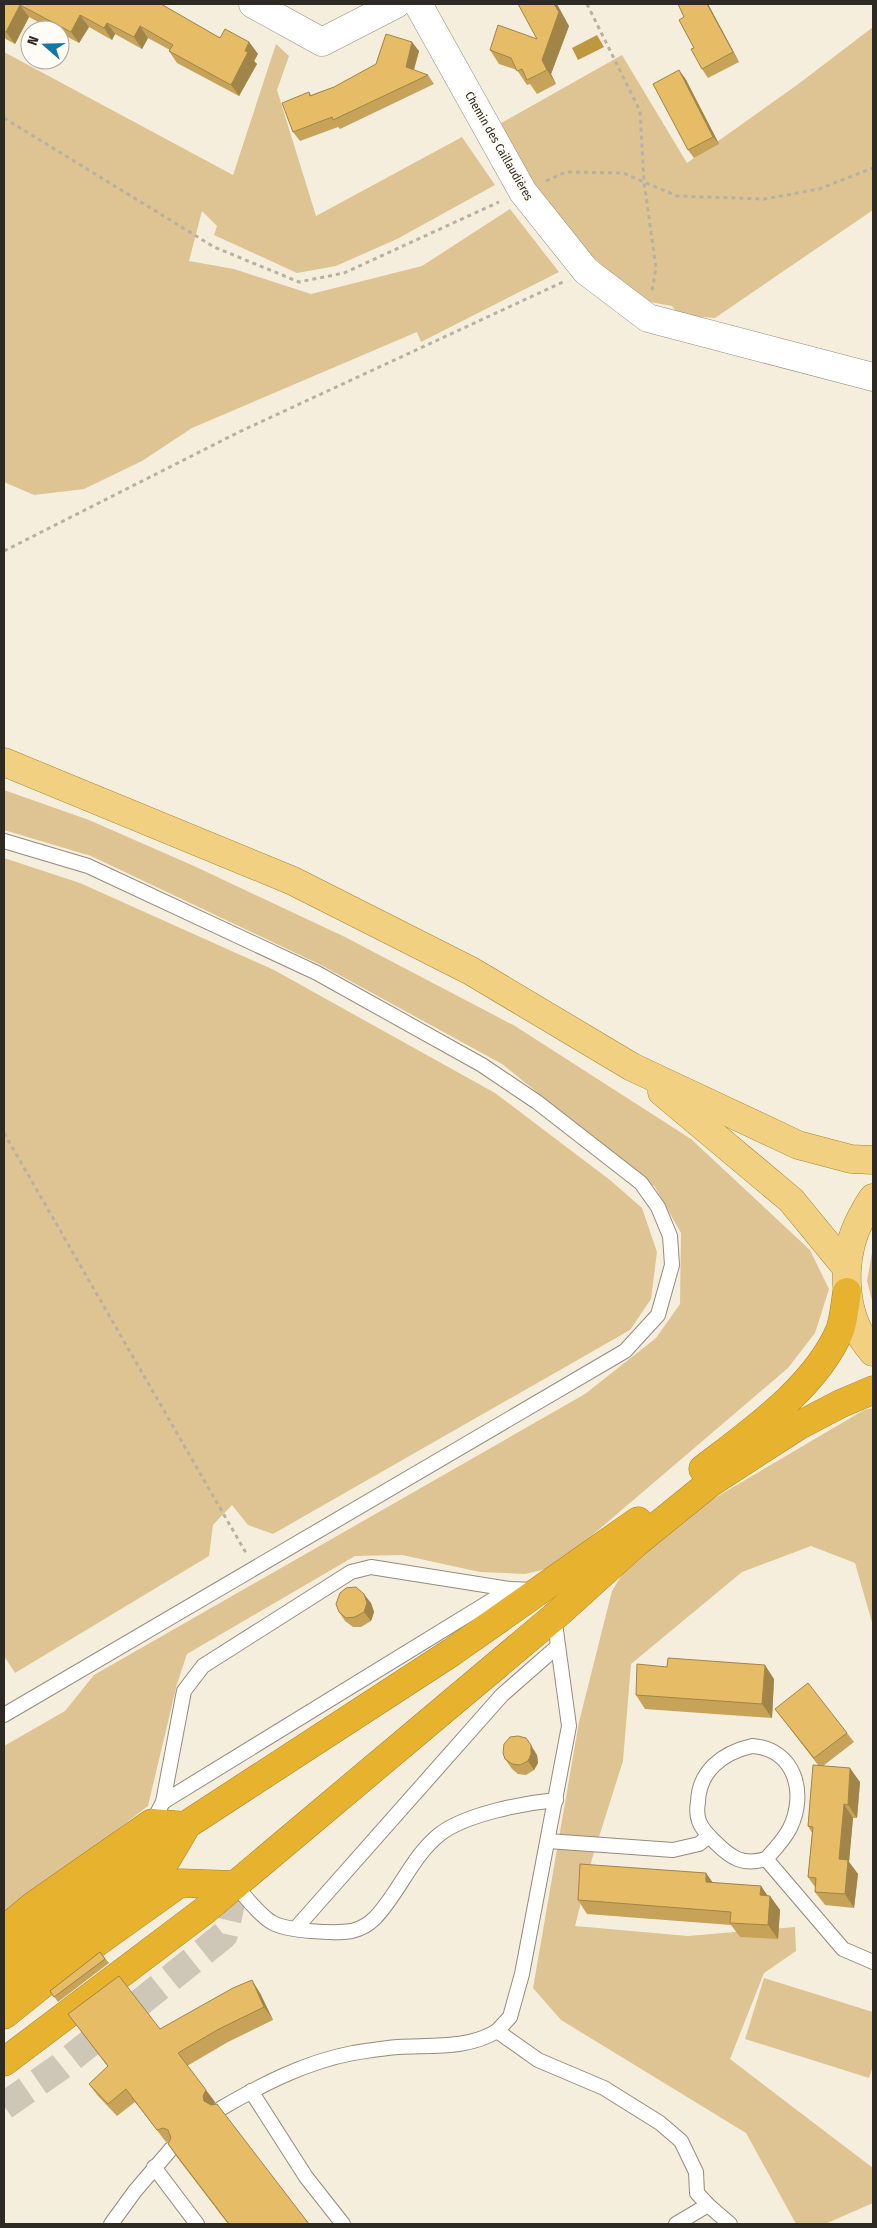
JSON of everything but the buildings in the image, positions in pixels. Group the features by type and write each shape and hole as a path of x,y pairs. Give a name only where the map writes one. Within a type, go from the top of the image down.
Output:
{"highway":[{"path":"4,1959 150,1848 444,1658 543,1590 654,1509 756,1427 819,1367 840,1329 847,1280"},
{"path":"4,2062 235,1885 554,1618 636,1543 710,1483 798,1426 840,1404 873,1390"},
{"path":"4,1930 158,1812 186,1826"},
{"path":"4,1984 164,1864 186,1826"},
{"path":"4,2015 75,1958 180,1883 235,1885"},
{"path":"4,2040 192,1897 235,1885"},
{"path":"4,2083 215,1924 235,1885"}],"main road":[{"path":"4,762 293,881 471,971 632,1067 798,1145 851,1159 873,1160"},
{"path":"632,1067 791,1200 847,1280"},
{"path":"873,1198 854,1232 847,1280 855,1322 873,1352"}],"street":[{"path":"253,4 322,42 396,4"},
{"name":"Chemin des Caillaudières","path":"418,4 523,192 586,271 648,318 873,377"}],"lane":[{"path":"4,841 88,866 317,973 482,1065 537,1102 641,1183 658,1207 670,1236 672,1265 658,1315 625,1351 4,1715"},
{"path":"158,1812 184,1691 203,1666 351,1572 371,1567 510,1589 543,1590 554,1618 569,1726 516,2002 510,2017 498,2031 484,2039 469,2044 395,2047 350,2054 290,2072 220,2109"},
{"path":"158,1812 510,1589"},
{"path":"296,1928 502,1694 558,1646"},
{"path":"752,1746 766,1747 788,1764 794,1775 797,1791 791,1826 780,1844 766,1859 745,1861 730,1857 709,1836 698,1820 699,1785 706,1773 734,1750 752,1746"},
{"path":"235,1885 272,1922 296,1928 350,1931 363,1927 375,1918 423,1851 441,1834 459,1823 512,1806 556,1800"},
{"path":"548,1841 672,1850 699,1844 709,1836"},
{"path":"766,1859 843,1949 873,1962"},
{"path":"498,2031 538,2060 604,2088 660,2123 681,2141 696,2172 697,2193 730,2224"},
{"path":"252,2091 306,2177 343,2224"},
{"path":"111,2224 171,2149"},
{"path":"154,2168 197,2224"},
{"path":"676,2224 708,2205"}],"path":[{"path":"587,4 640,111 644,182 656,268 648,318"},
{"path":"4,118 214,247 300,282 344,273 566,172 623,173 677,196 765,199 819,189 873,168"},
{"path":"4,551 240,432 586,271"},
{"path":"4,1133 254,1568"}],"shaded area":[{"path":"873,27 873,210 715,318 678,315 672,306 639,300 576,241 534,195 496,126 622,55 687,163 797,85"},
{"path":"597,35 604,47 578,60 572,48"},
{"path":"276,44 289,56 277,90 316,216 462,137 495,185 397,239 336,266 297,273 214,235 217,226 202,211 189,261 234,269 311,294 422,266 510,209 559,272 421,342 417,332 192,428 142,461 84,489 34,495 4,482 4,52 20,61 20,70 38,70 233,175"},
{"path":"4,790 89,820 194,866 345,937 515,1026 691,1139 810,1250 829,1289 815,1333 788,1368 555,1567 525,1574 480,1572 402,1555 355,1556 187,1654 177,1684 148,1806 4,1916 4,1746 65,1711 94,1675 585,1394 656,1338 680,1304 681,1233 655,1187 502,1064 321,965 91,856 4,830"},
{"path":"4,858 80,883 274,970 495,1093 610,1180 642,1208 657,1252 651,1299 630,1330 273,1534 248,1525 232,1505 213,1525 209,1556 15,1673 4,1656"},
{"path":"873,1247 873,1304 867,1281"},
{"path":"873,1408 873,1626 855,1563 811,1546 742,1572 631,1664 623,1761 592,1859 575,1926 688,1936 795,1927 796,1951 764,1973 730,2059 873,2168 873,2203 825,2224 796,2224 746,2133 561,2020 533,1988 579,1722 612,1591 632,1558 701,1506 864,1410"},
{"path":"764,1978 873,2012 873,2066 869,2078 745,2039"}],"tunnel":[{"path":"4,2106 60,2067 224,1935 235,1885"}]}
